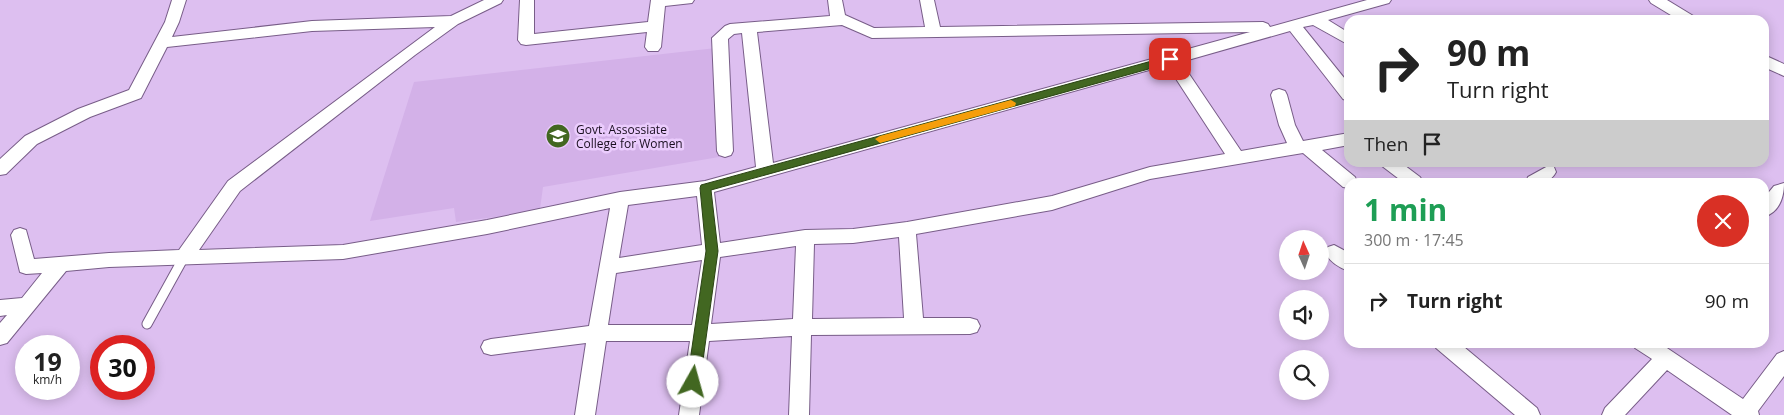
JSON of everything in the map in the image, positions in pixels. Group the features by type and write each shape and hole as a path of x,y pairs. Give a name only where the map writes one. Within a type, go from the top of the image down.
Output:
{"street":[{"path":"0,170 31,140 84,113 135,94 172,22 179,0"},
{"path":"184,257 234,186 410,51 453,21 496,0"},
{"path":"527,0 526,40 656,26"},
{"path":"653,47 658,1 687,0"},
{"path":"835,0 838,20"},
{"path":"927,0 933,32"},
{"path":"20,235 26,267 62,263 184,257 306,255 343,252 487,227 620,199 705,188 1316,19 1343,5 1384,0"},
{"path":"1656,0 1682,15"},
{"path":"1316,19 1344,37"},
{"path":"724,151 720,38 730,29 838,20 846,20 870,33 1291,26"},
{"path":"161,43 312,26 453,21"},
{"path":"749,26 765,171"},
{"path":"1291,26 1344,88"},
{"path":"1170,59 1237,158"},
{"path":"1769,63 1784,71"},
{"path":"1279,95 1287,125 1302,147 1345,178"},
{"path":"609,266 805,237 853,236 907,228 1052,203 1150,173 1344,140"},
{"path":"1394,167 1409,178"},
{"path":"1540,178 1548,172"},
{"path":"689,415 712,251 705,188"},
{"path":"1769,204 1780,191 1784,190"},
{"path":"585,415 620,199"},
{"path":"907,228 914,327"},
{"path":"798,415 805,237"},
{"path":"1334,252 1344,260"},
{"path":"0,337 62,263"},
{"path":"0,308 27,305"},
{"path":"491,347 597,333 700,333 802,328 970,326"},
{"path":"1450,348 1530,415"},
{"path":"1652,348 1747,414 1784,360"},
{"path":"1612,415 1666,358"}],"lane":[{"path":"147,324 184,257"}],"shaded area":[{"name":"Govt. Assossiate College for Women","path":"716,48 719,157 543,187 540,209 518,214 456,222 454,208 370,221 414,82"}],"slow traffic":[{"path":"880,139 1011,103"}],"place":[{"name":"Govt. Assossiate College for Women","path":"558,136"}],"route":[{"path":"693,382 712,251 705,188 1170,59"}]}
